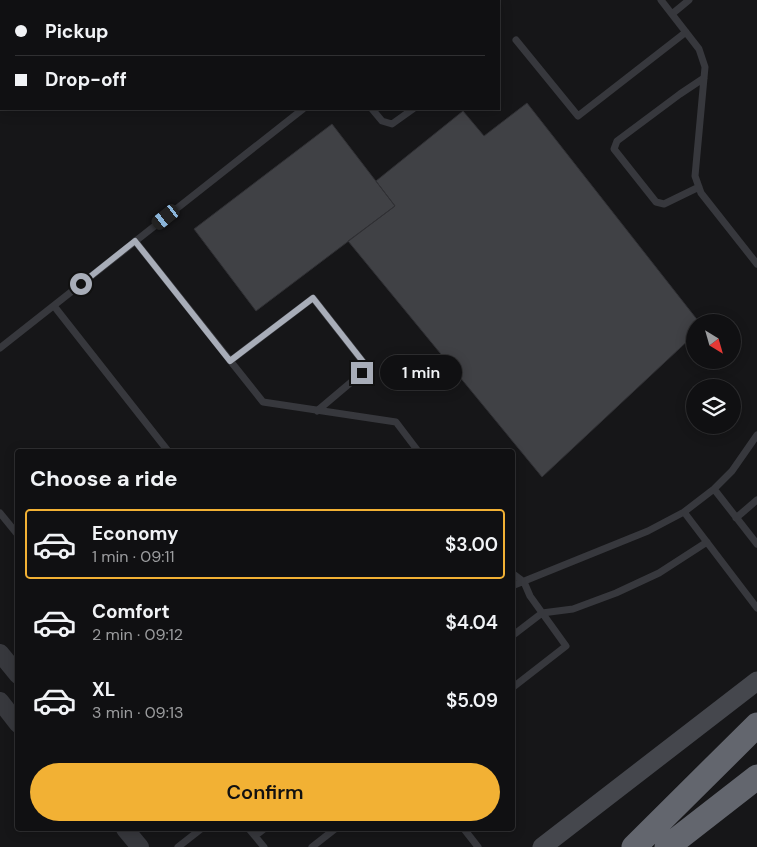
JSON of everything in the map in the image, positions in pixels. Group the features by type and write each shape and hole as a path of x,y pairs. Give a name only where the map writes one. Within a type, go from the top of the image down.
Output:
{"highway":[{"path":"634,847 757,725"},
{"path":"667,847 757,777"}],"main road":[{"path":"542,847 757,681"}],"street":[{"path":"0,653 15,671"},
{"path":"0,701 15,720"},
{"path":"127,831 140,847"}],"lane":[{"path":"661,0 699,49 705,67 695,176 701,193 757,264"},
{"path":"672,14 689,0"},
{"path":"516,40 578,116 686,32"},
{"path":"699,187 664,204 656,202 614,149 617,141 704,78"},
{"path":"0,348 302,110"},
{"path":"373,110 382,121 392,124 412,110"},
{"path":"135,241 263,402 396,422 416,449"},
{"path":"230,361 313,298 364,363 362,373 317,410"},
{"path":"54,306 166,449"},
{"path":"515,585 648,531 684,512 714,490 732,471 757,435"},
{"path":"714,490 757,544"},
{"path":"736,518 757,500"},
{"path":"684,512 757,608"},
{"path":"0,513 15,531"},
{"path":"515,634 542,613 573,609 616,593 659,573 707,542"},
{"path":"515,575 524,582 530,596 566,646 515,686"},
{"path":"178,847 198,831"},
{"path":"251,831 264,847"},
{"path":"255,836 261,831"},
{"path":"312,847 332,831"},
{"path":"466,831 478,847"}],"building":[{"path":"527,103 693,314 686,314 686,342 542,477 348,241 395,206 376,181 463,111 484,136"},
{"path":"332,124 395,206 256,311 194,229"}],"route":[{"path":"81,284 135,241 230,361 313,298 364,363 362,373"}]}
